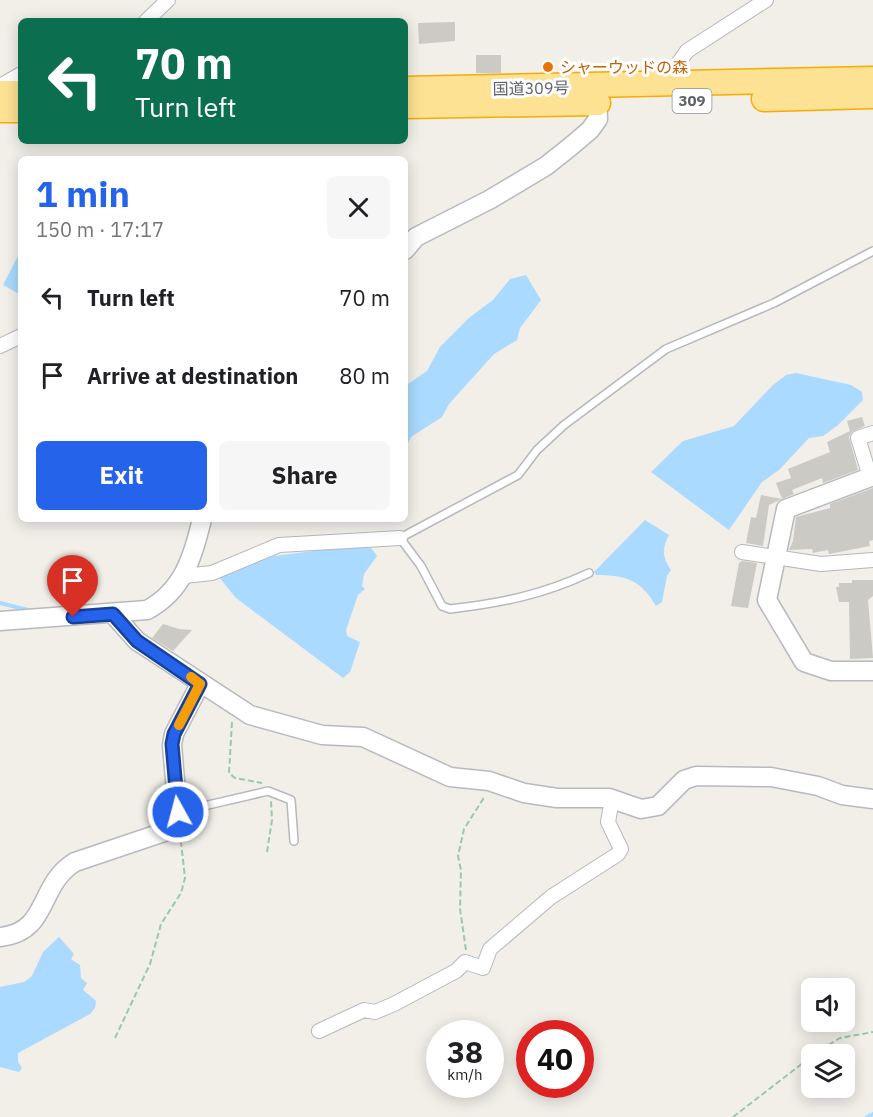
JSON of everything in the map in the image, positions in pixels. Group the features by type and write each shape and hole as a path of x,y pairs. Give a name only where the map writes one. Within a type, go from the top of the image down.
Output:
{"highway":[{"name":"国道309号","path":"408,106 598,95 678,85 873,79"},
{"name":"国道309号","path":"408,89 598,95 873,96"},
{"path":"0,93 18,93"},
{"path":"0,110 18,110"}],"street":[{"path":"149,18 168,0"},
{"path":"678,85 678,65 687,51 766,0"},
{"path":"0,86 18,76"},
{"path":"408,246 416,237 464,213 546,166 590,130 598,119 598,95"},
{"path":"0,346 18,337"},
{"path":"873,433 858,438 871,477 786,509 767,600 804,662 831,671 873,671"},
{"path":"0,621 147,610 160,603 184,576 194,554 201,522"},
{"path":"184,576 212,573 279,545 400,538"},
{"path":"742,552 821,564 873,560"},
{"path":"113,614 137,641 250,715 322,735 363,737 450,777 489,781 524,793 557,798 612,799 641,809 658,806 684,780 711,775 771,777 818,786 842,795 873,799"},
{"path":"0,937 18,932 33,922 55,877 64,868 178,819 172,744 174,734 200,684"},
{"path":"320,1031 364,1010 375,1012 394,1004 456,971 465,962 483,968 490,949 551,897 618,854 621,849 608,822 612,799"}],"lane":[{"path":"589,573 561,586 510,602 450,609 442,606 421,566 400,538 519,475 537,450 564,425 666,349 774,303 873,251"},
{"path":"178,819 268,791 291,800 294,841"}],"path":[{"path":"234,704 229,773 235,777 262,782 268,791 272,820 267,852"},
{"path":"465,962 458,856 464,829 486,794 489,781"},
{"path":"115,1038 150,964 161,924 181,893 185,878 178,819"},
{"path":"830,1044 840,1038 873,1032"},
{"path":"732,1117 801,1064"}],"water":[{"path":"18,256 18,293 3,285"},
{"path":"526,275 541,300 520,328 517,340 494,354 449,404 442,417 411,437 408,444 408,384 427,371 440,347 470,317 493,300 510,279"},
{"path":"796,373 851,385 862,392 863,400 838,425 823,436 809,438 779,470 762,482 729,530 651,472 683,441 734,426 773,385 786,375"},
{"path":"645,520 669,535 664,552 671,570 667,576 662,602 656,606 645,590 632,581 616,576 596,575 594,572"},
{"path":"345,547 371,548 377,556 364,574 362,586 365,589 358,595 346,630 347,636 360,642 350,672 343,678 236,598 218,576 274,556"},
{"path":"59,937 74,954 71,959 80,965 81,978 87,983 83,990 96,1001 95,1008 90,1014 18,1053 18,1062 22,1068 19,1072 0,1067 0,987 24,982 32,976 43,952"}],"building":[{"path":"455,22 455,41 419,44 418,23"},
{"path":"476,55 501,55 501,73 476,73"},
{"path":"862,417 865,426 852,432 849,437 858,470 823,483 822,478 792,490 794,494 782,499 776,483 791,478 788,469 830,452 827,442 850,431 847,421"},
{"path":"873,488 873,540 869,541 870,546 829,554 828,550 813,553 812,549 789,550 793,541 796,517 830,508 830,504"},
{"path":"761,495 782,499 769,505 763,546 746,543 751,517 756,518"},
{"path":"742,561 757,563 748,608 731,606 739,563"},
{"path":"852,580 873,580 873,596 868,600 873,658 850,659 849,602 839,602 836,587 839,587 839,583 852,583"},
{"path":"163,624 192,630 173,651 152,638"}],"waterway":[{"path":"0,603 32,611"},
{"path":"867,1117 873,1114"}],"slow traffic":[{"path":"179,725 200,684 191,677"}],"place":[{"name":"シャーウッドの森","path":"548,67"}],"route":[{"path":"73,617 113,614 137,641 200,684 174,734 172,744 171,756 178,812"}]}
